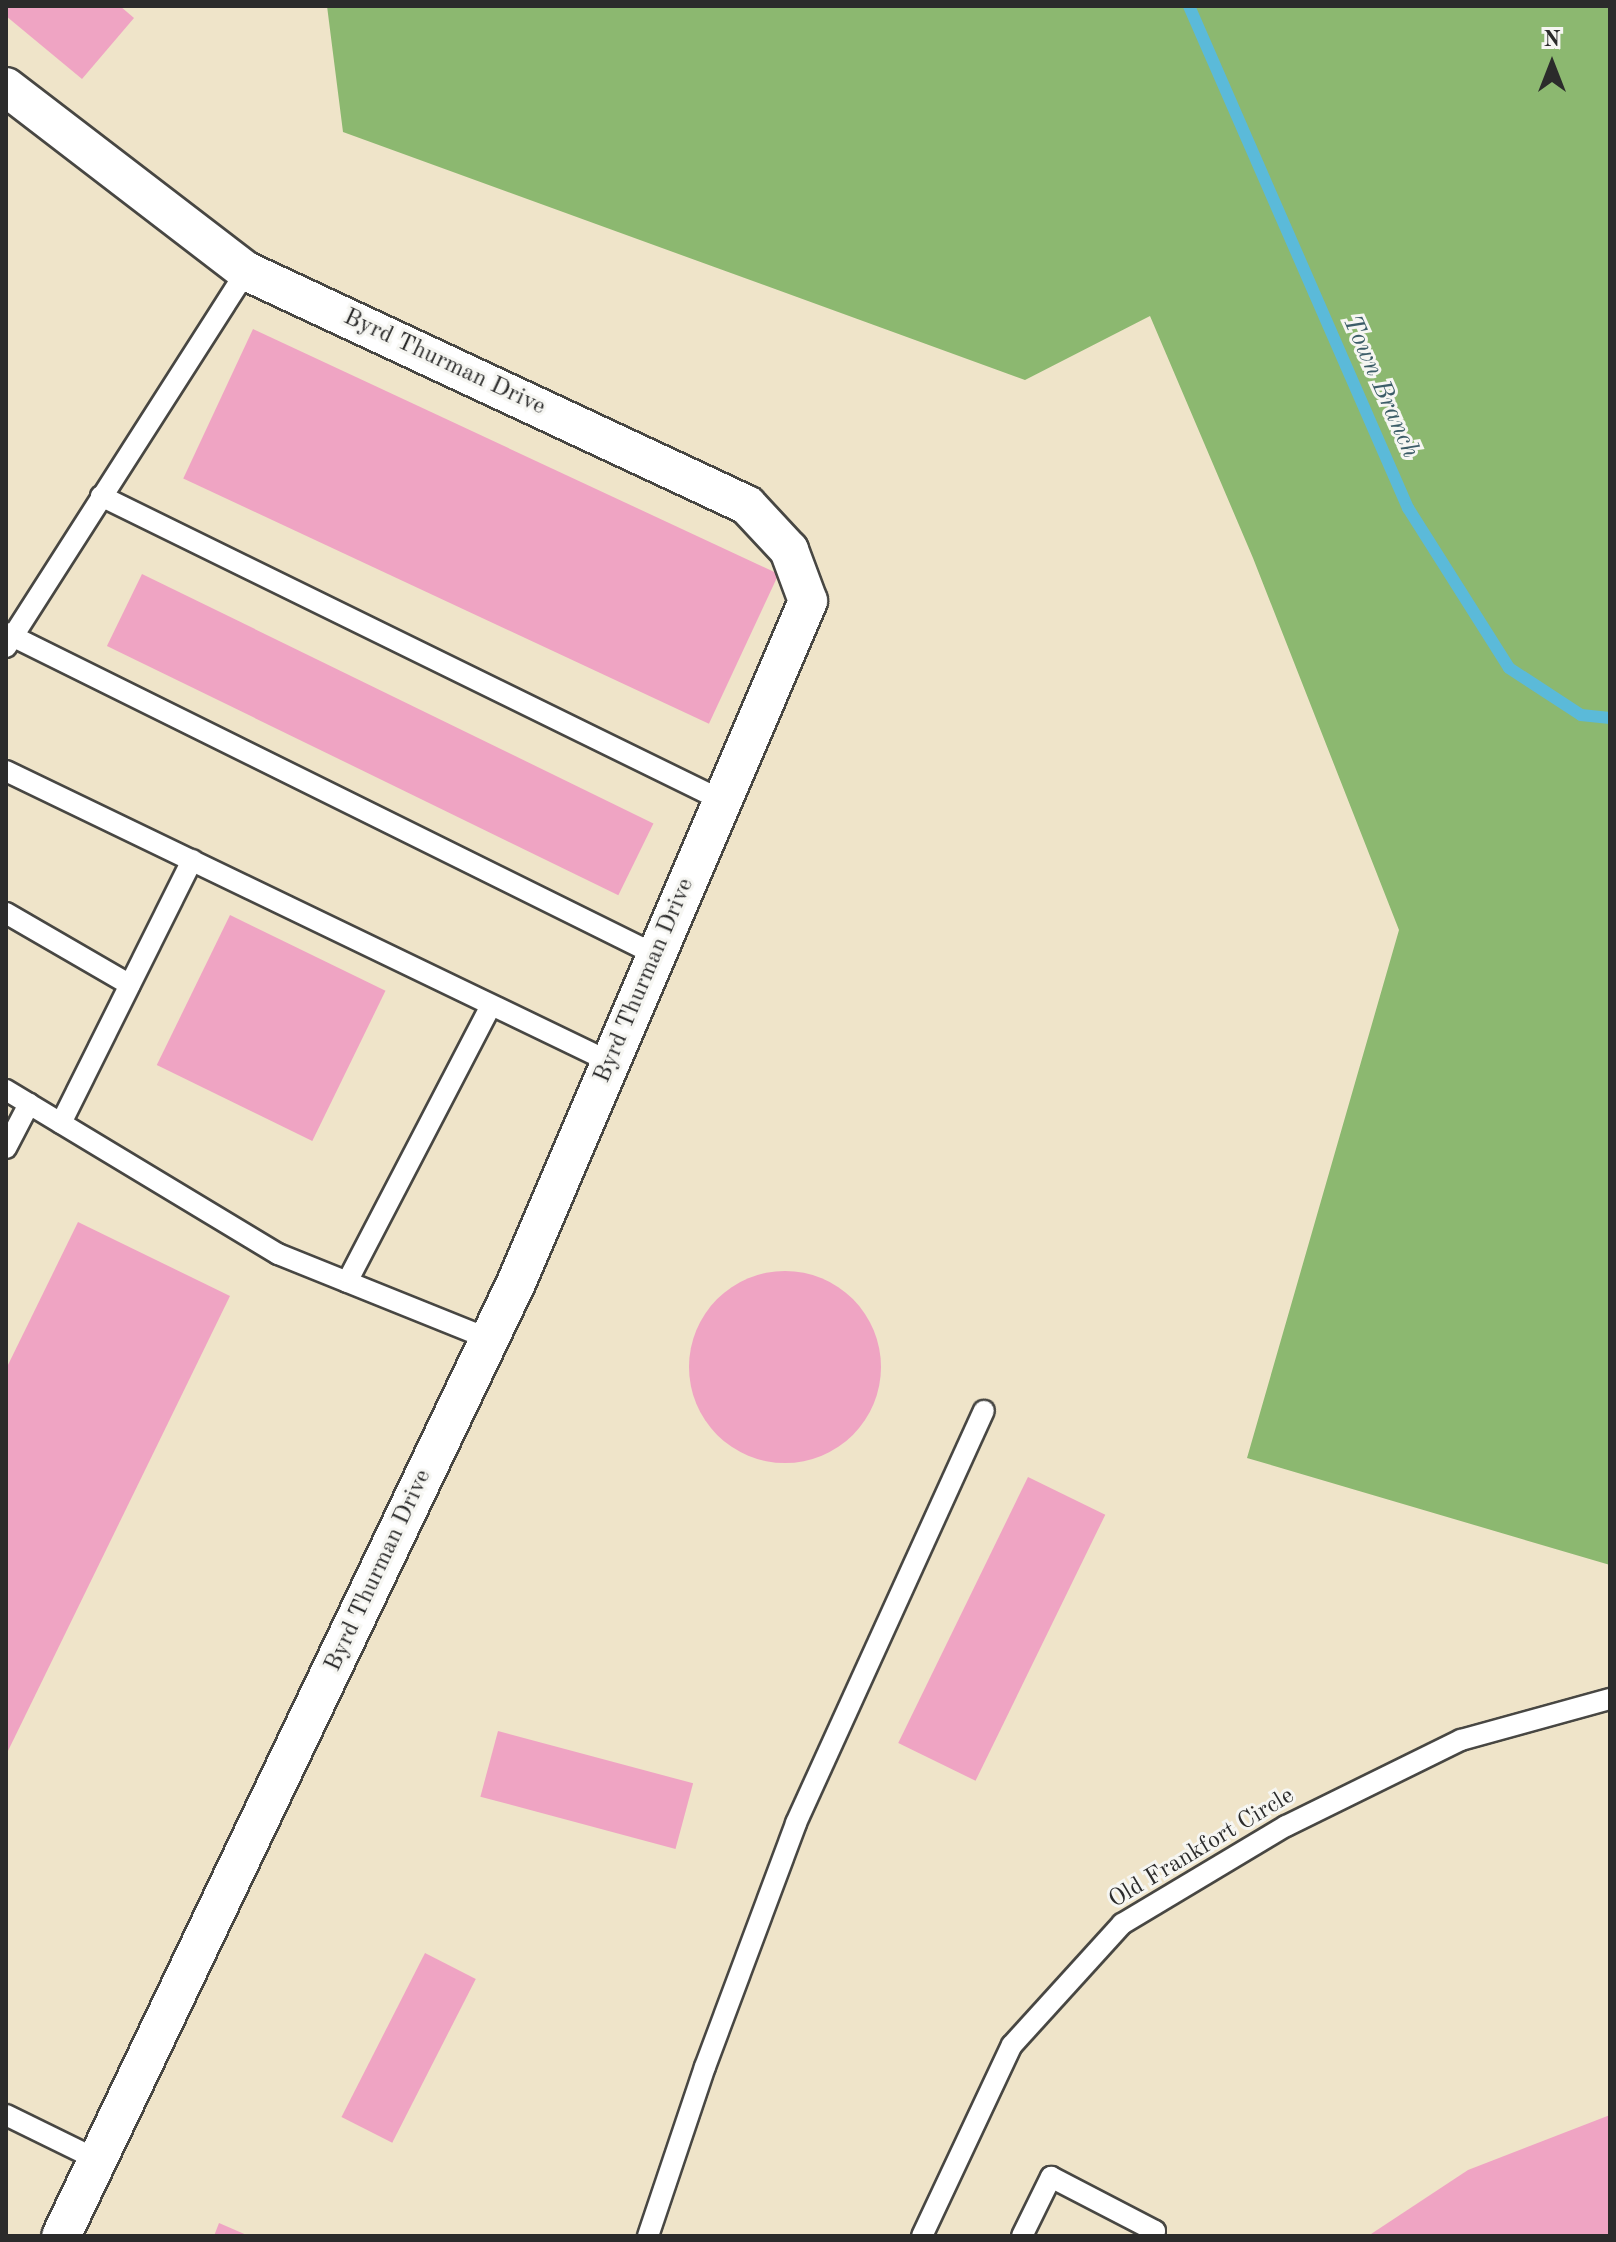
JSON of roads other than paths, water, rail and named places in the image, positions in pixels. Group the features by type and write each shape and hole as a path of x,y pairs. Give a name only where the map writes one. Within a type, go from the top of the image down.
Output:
{"street":[{"name":"Byrd Thurman Drive","path":"6,87 246,271 747,505 789,550 808,601 489,1339 61,2236"}],"lane":[{"path":"246,271 8,639 656,955"},
{"path":"101,496 723,801"},
{"path":"6,771 610,1062"},
{"path":"61,1123 192,860"},
{"path":"6,913 130,985"},
{"path":"347,1282 491,1005"},
{"path":"6,1090 278,1254 489,1339"},
{"path":"6,1148 29,1104"},
{"path":"648,2236 705,2067 796,1823 984,1411"},
{"name":"Old Frankfort Circle","path":"922,2236 1012,2045 1122,1924 1286,1826 1461,1740 1610,1699"},
{"path":"6,2115 98,2160"},
{"path":"1022,2236 1051,2177 1155,2231 1153,2236"}],"waterway":[{"name":"Town Branch","path":"1189,6 1408,508 1509,668 1581,715 1610,718"}]}
